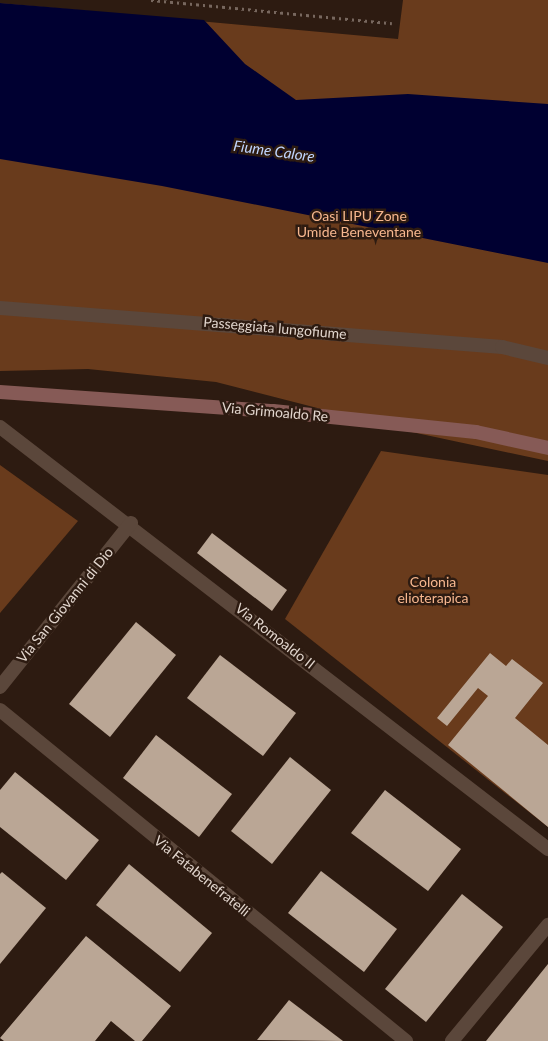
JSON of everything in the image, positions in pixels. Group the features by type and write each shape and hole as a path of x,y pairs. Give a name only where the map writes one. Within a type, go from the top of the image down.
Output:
{"main road":[{"name":"Via Grimoaldo Re","path":"0,392 273,411 476,432 548,448"}],"street":[{"name":"Passeggiata lungofiume","path":"0,308 502,347 548,358"},
{"name":"Via Romoaldo II","path":"0,426 131,523 548,849"},
{"name":"Via San Giovanni di Dio","path":"0,687 131,523"},
{"name":"Via Fatabenefratelli","path":"0,710 406,1041"},
{"path":"452,1041 548,925"}],"path":[{"path":"152,0 392,23"}],"green space":[{"name":"Oasi LIPU Zone Umide Beneventane","path":"403,0 548,0 548,461 407,431 216,382 88,369 0,371 0,3 398,39"},
{"name":"Colonia elioterapica","path":"381,451 548,475 548,827 285,619"},
{"path":"0,465 78,521 0,613"}],"water":[{"name":"Fiume Calore","path":"0,3 204,20 245,64 296,100 408,94 548,104 548,263 162,186 0,159"}],"building":[{"path":"212,533 287,590 272,611 197,553"},
{"path":"136,622 176,655 110,737 69,704"},
{"path":"490,653 506,666 512,659 543,683 515,718 548,745 548,827 448,745 488,696 478,688 447,726 437,718"},
{"path":"220,655 296,713 263,756 187,698"},
{"path":"156,735 232,794 199,837 123,778"},
{"path":"290,757 331,790 272,864 231,831"},
{"path":"15,772 99,840 66,880 0,827 0,790"},
{"path":"385,790 461,849 428,891 351,833"},
{"path":"129,864 212,933 180,972 96,905"},
{"path":"321,871 397,929 364,972 288,913"},
{"path":"2,872 46,908 0,964 0,874"},
{"path":"462,894 503,927 426,1022 385,989"},
{"path":"86,936 171,1006 142,1041 135,1041 111,1021 95,1041 4,1041 0,1038"},
{"path":"548,964 548,1041 486,1041"},
{"path":"289,1000 343,1041 257,1040"}]}
